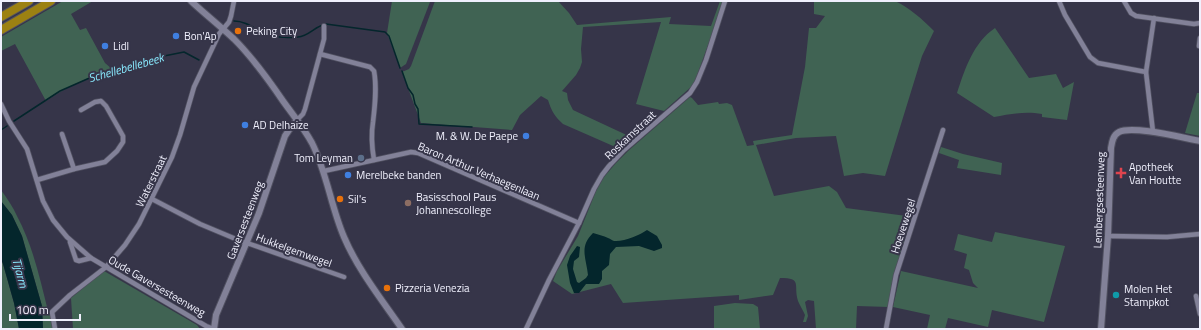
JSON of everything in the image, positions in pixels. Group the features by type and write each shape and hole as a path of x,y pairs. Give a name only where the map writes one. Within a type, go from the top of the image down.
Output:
{"highway":[{"path":"1,17 29,1"},
{"path":"1,30 51,1"}],"street":[{"path":"191,1 234,39 253,61 297,120 312,145 324,171 338,224 348,246 368,280 402,329"},
{"name":"Waterstraat","path":"55,329 52,312 106,267 133,235 172,157 184,124 194,87 218,36 226,26 231,16 234,1"},
{"name":"Roskamstraat","path":"526,329 549,280 579,223 594,189 609,166 624,150 692,90 697,82 706,60 725,1"},
{"path":"1059,1 1065,15 1090,57 1098,63 1146,72"},
{"path":"1124,1 1131,12 1136,16 1194,24 1200,23"},
{"path":"1153,132 1146,72 1154,18"},
{"path":"297,120 303,114 305,109 324,39 324,26"},
{"path":"1199,46 1200,38"},
{"path":"320,54 370,67 374,70 375,98 374,116 372,122 374,160"},
{"path":"37,180 105,162 117,151 124,140 124,136 106,106 101,101 95,102 81,110"},
{"name":"Oude Gaversesteenweg","path":"1,104 9,121 27,149 42,201 53,220 70,240 91,258 206,326 214,329"},
{"name":"Gaversesteenweg","path":"214,329 216,315 247,243 270,183 285,136 297,120"},
{"name":"Hoevewegel","path":"886,329 896,275 943,130"},
{"name":"Lembergsesteenweg","path":"1101,329 1108,236 1112,140 1115,135 1124,130 1140,130 1200,141"},
{"path":"62,134 74,169"},
{"name":"Baron Arthur Verhaegenlaan","path":"324,171 411,152 418,153 579,223"},
{"name":"Hukkelgemwegel","path":"152,199 200,224 247,243 344,277"},
{"path":"1108,236 1167,237 1200,234"},
{"name":"Oude Gaversesteenweg","path":"70,240 76,260 79,261 91,258"},
{"path":"1196,296 1200,314"}],"shaded area":[{"path":"63,1 93,1 71,14 80,30 86,28 105,63 112,70 78,83 61,91 46,101 15,44 1,51 1,37"},
{"path":"392,1 430,2 406,64 400,68 387,33"},
{"path":"435,1 558,1 577,25 671,17 669,24 711,26 720,1 724,1 695,81 692,86 664,111 636,104 661,22 583,27 581,49 582,62 576,75 562,91 567,93 568,100 573,110 633,138 620,149 563,124 550,107 548,100 541,96 520,115 512,130 421,123 402,72 409,69 411,66"},
{"path":"814,1 895,1 916,14 934,31 922,56 885,176 863,173 844,176 836,136 796,138 756,145 774,196 829,186 837,192 846,208 914,217 889,307 857,306 856,329 816,329 814,301 808,300 805,302 808,316 806,322 803,322 805,315 798,301 796,284 792,279 787,278 780,278 773,295 739,300 739,295 623,303 611,284 572,294 553,281 557,271 578,236 596,191 604,177 628,151 690,97 698,105 718,102 719,104 727,103 732,105 747,146 754,145 753,141 792,135 805,67 809,28 816,28 825,16 814,14"},
{"path":"995,28 1029,78 1056,74 1063,88 1074,82 1067,120 1042,117 1042,114 1030,113 994,117 957,93 975,49 987,34"},
{"path":"1197,93 1200,93 1200,136 1185,133"},
{"path":"941,147 1002,163 1001,175 957,168 959,160 939,153"},
{"path":"1,190 14,209 23,227 36,263 54,329 43,329 42,306 22,236 12,215 1,201"},
{"path":"995,232 1065,246 1044,322 992,310 988,327 948,318 945,329 927,329 930,315 893,307 901,271 978,288 973,283 969,270 964,268 967,254 954,250 958,234 992,242"},
{"path":"1,259 14,303 19,329 1,329"},
{"path":"104,271 197,325 200,329 73,329 71,298"},
{"path":"735,303 753,304 758,307 760,329 714,329 714,306"}],"water":[{"name":"Tijarm","path":"1,201 12,215 22,236 42,306 43,329 19,329 14,303 1,259"},
{"path":"647,230 657,236 662,248 654,251 639,246 616,247 610,254 609,265 602,271 602,279 599,284 586,284 579,293 574,293 570,283 567,265 570,256 577,246 580,247 579,257 574,261 573,269 577,282 579,283 588,275 584,252 586,243 593,233 614,241 618,241 632,238"}],"waterway":[{"name":"Schellebellebeek","path":"234,21 244,23 271,36 280,37 302,36 326,24 385,32 389,36 400,68"},
{"name":"Schellebellebeek","path":"14,121 60,91 94,76 164,56 184,52 199,60"},
{"name":"Schellebellebeek","path":"402,71 418,109 419,124 472,127"},
{"name":"Schellebellebeek","path":"1,130 7,126"}],"place":[{"name":"Peking City","path":"238,31"},
{"name":"Bon'Ap","path":"176,36"},
{"name":"Lidl","path":"105,46"},
{"name":"AD Delhaize","path":"245,125"},
{"name":"M. & W. De Paepe","path":"526,136"},
{"name":"Tom Leyman","path":"361,158"},
{"name":"Apotheek Van Houtte","path":"1121,173"},
{"name":"Merelbeke banden","path":"348,175"},
{"name":"Sil's","path":"340,199"},
{"name":"Basisschool Paus Johannescollege","path":"408,203"},
{"name":"Pizzeria Venezia","path":"387,288"},
{"name":"Molen Het Stampkot","path":"1116,295"}]}
